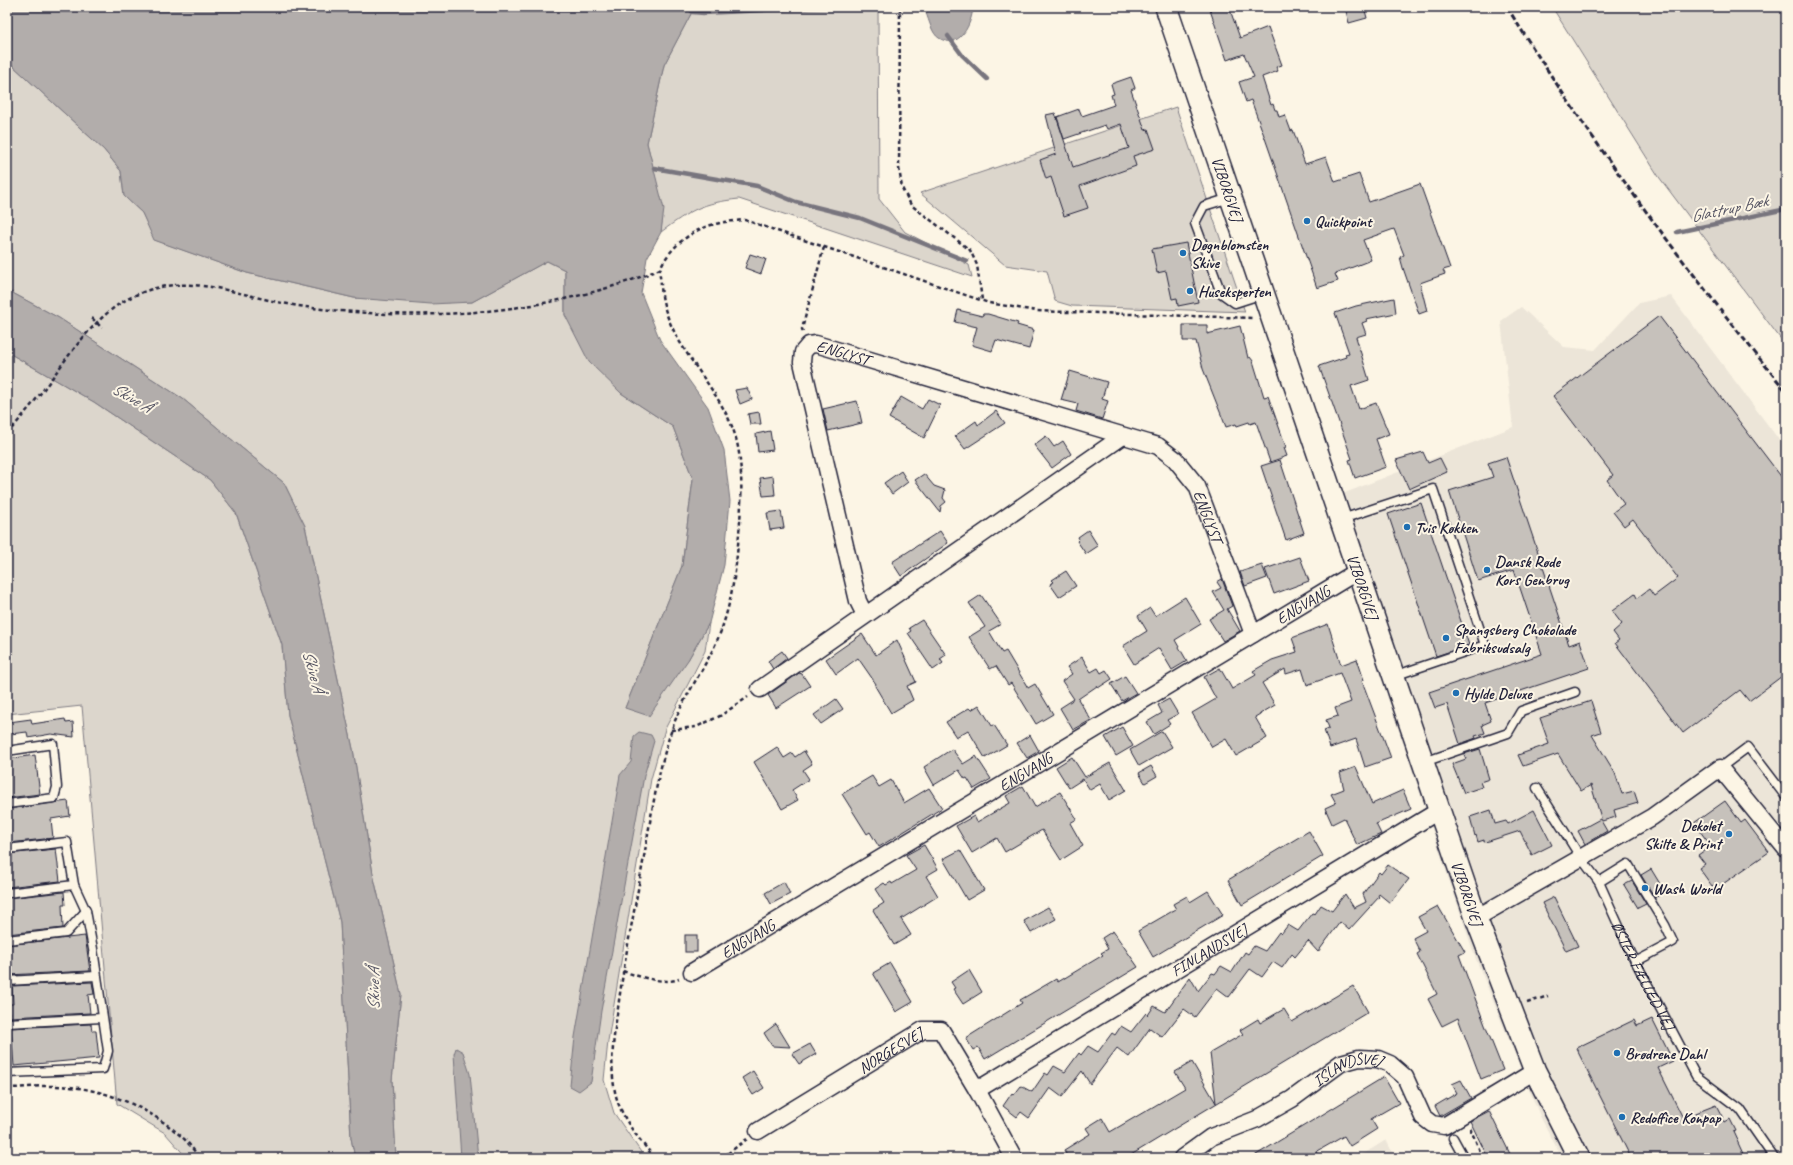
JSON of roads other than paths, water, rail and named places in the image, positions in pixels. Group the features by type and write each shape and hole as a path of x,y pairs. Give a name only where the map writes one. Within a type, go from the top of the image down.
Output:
{"street":[{"name":"VIBORGVEJ","path":"1166,7 1342,520 1476,918 1535,1071 1579,1158"},
{"name":"ENGLYST","path":"865,615 858,601 802,362 803,352 808,345 816,344 1158,446 1175,459 1197,486 1253,634"},
{"path":"760,689 1123,436"},
{"name":"ENGVANG","path":"692,972 1358,571"},
{"path":"1476,918 1652,818 1720,768 1786,849"},
{"name":"FINLANDSVEJ","path":"978,1090 1440,810"},
{"name":"NORGESVEJ","path":"758,1132 923,1030 941,1030 978,1090 1014,1158"},
{"name":"ISLANDSVEJ","path":"1182,1158 1211,1137 1257,1119 1292,1099 1341,1063 1359,1058 1378,1058 1390,1064 1405,1077 1423,1117 1432,1124 1444,1126 1535,1071"}],"lane":[{"path":"1231,198 1204,206 1195,224 1221,293 1235,302 1264,294"},
{"path":"1342,520 1433,489 1485,645 1394,676"},
{"path":"1424,762 1508,732 1521,710 1575,692"},
{"path":"7,751 53,744 57,787 54,798 7,804"},
{"path":"1720,768 1748,746 1786,797"},
{"name":"ØSTER FÆLLED VEJ","path":"1537,788 1581,858 1599,882 1635,962 1696,1076 1740,1109 1774,1158"},
{"path":"7,849 67,842 74,885 86,911 108,1051 102,1069 7,1073"},
{"path":"1599,882 1628,864 1666,925 1673,942 1635,962"},
{"path":"7,893 74,885"},
{"path":"7,940 66,933 86,911"},
{"path":"7,981 96,976"},
{"path":"7,1023 102,1018"},
{"path":"1453,1138 1464,1158"}],"water":[{"path":"7,7 689,7 692,12 664,65 647,143 664,209 661,232 647,258 641,293 660,340 708,407 724,450 730,501 724,565 709,623 688,660 649,716 625,708 682,566 693,479 673,427 621,393 589,362 565,315 565,270 547,261 472,302 431,304 354,298 247,273 154,240 142,213 124,196 121,171 104,150 11,64 7,64"},
{"path":"931,7 973,7 970,20 964,33 953,41 946,41 939,38 933,30 926,13"},
{"name":"Skive Å","path":"7,290 59,318 183,399 284,483 305,526 353,749 373,874 401,994 392,1080 396,1158 355,1158 351,1138 340,922 288,715 282,645 236,513 210,480 94,402 7,352"},
{"path":"639,732 651,735 654,741 644,776 601,1011 591,1082 579,1091 570,1086 575,1037 620,775 631,762 634,736"},
{"path":"456,1048 463,1052 470,1074 478,1158 461,1158 454,1054"}],"waterway":[{"name":"Glattrup Bæk","path":"692,12 704,13 825,7"},
{"name":"Glattrup Bæk","path":"948,36 962,55 987,79"},
{"path":"654,168 757,186 796,202 860,218 967,261"},
{"name":"Glattrup Bæk","path":"1677,232 1786,209"}],"railway":[{"path":"1507,7 1572,107 1640,204 1712,299 1786,391"}],"place":[{"name":"Quickpoint","path":"1307,221"},
{"name":"Døgnblomsten Skive","path":"1183,253"},
{"name":"Huseksperten","path":"1190,291"},
{"name":"Tvis Køkken","path":"1407,527"},
{"name":"Dansk Røde Kors Genbrug","path":"1487,570"},
{"name":"Spangsberg Chokolade Fabriksudsalg","path":"1446,638"},
{"name":"Hylde Deluxe","path":"1456,693"},
{"name":"Dekolet Skilte & Print","path":"1729,834"},
{"name":"Wash World","path":"1645,888"},
{"name":"Brødrene Dahl","path":"1617,1053"},
{"name":"Redoffice Konpap","path":"1622,1117"}]}
